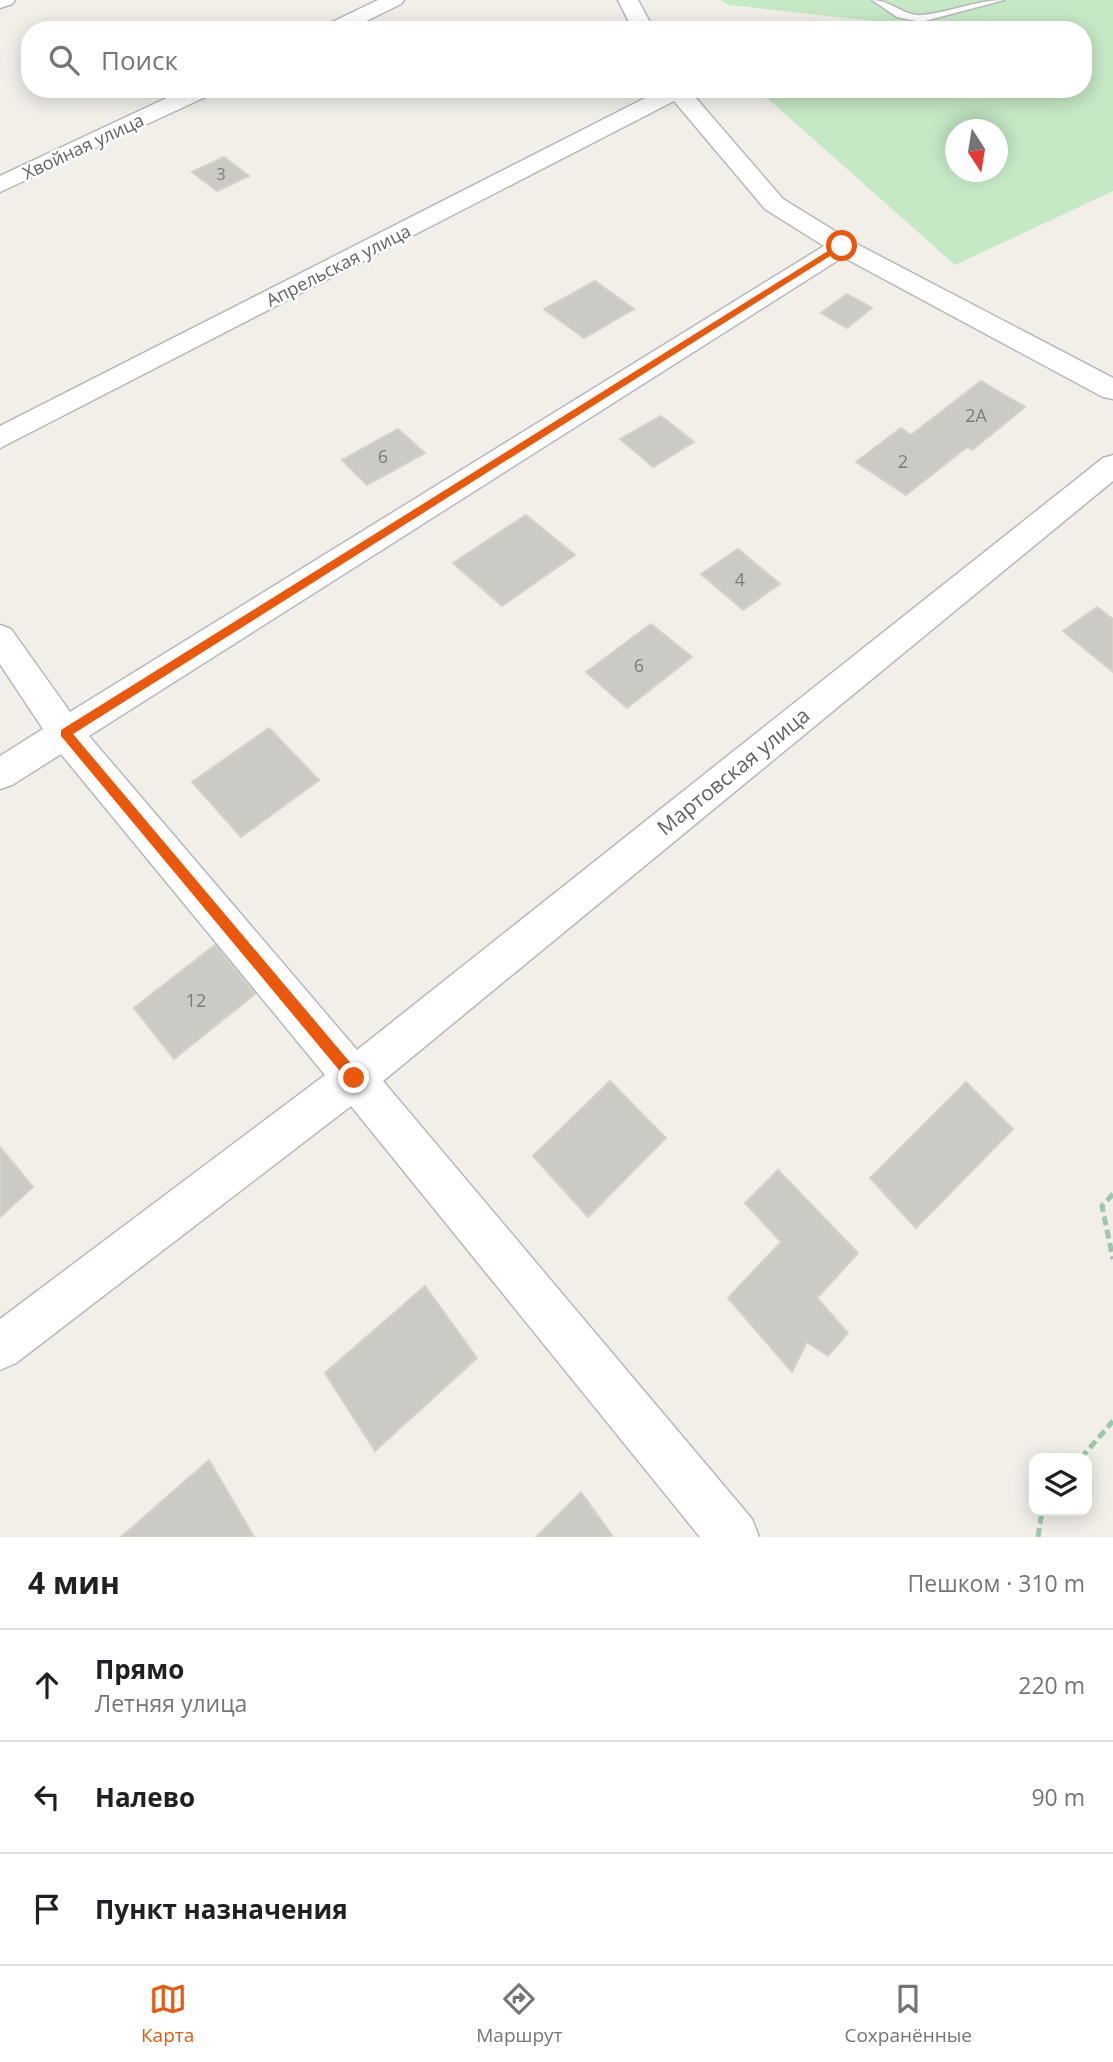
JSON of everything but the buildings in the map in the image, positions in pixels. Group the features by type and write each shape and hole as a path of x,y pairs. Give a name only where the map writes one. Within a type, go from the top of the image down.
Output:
{"street":[{"path":"350,21 394,0"},
{"path":"628,0 639,21"},
{"name":"Хвойная улица","path":"0,185 185,98"},
{"name":"Апрельская улица","path":"0,439 661,98"},
{"path":"683,98 774,204 842,246 1113,390"},
{"path":"0,774 842,246"},
{"name":"Мартовская улица","path":"0,1347 354,1078 1113,465"},
{"path":"0,638 65,733 354,1078 719,1523 734,1537"}],"lane":[{"path":"877,0 901,15 921,19 999,0"}],"path":[{"path":"1113,1194 1102,1206 1113,1259"},
{"path":"1085,1453 1113,1422"},
{"path":"1038,1537 1041,1516"}],"green space":[{"path":"720,0 1113,0 1113,191 955,265 767,98 1092,98 1092,21 874,21 729,5"}],"route":[{"path":"354,1078 65,733 842,246"}]}
